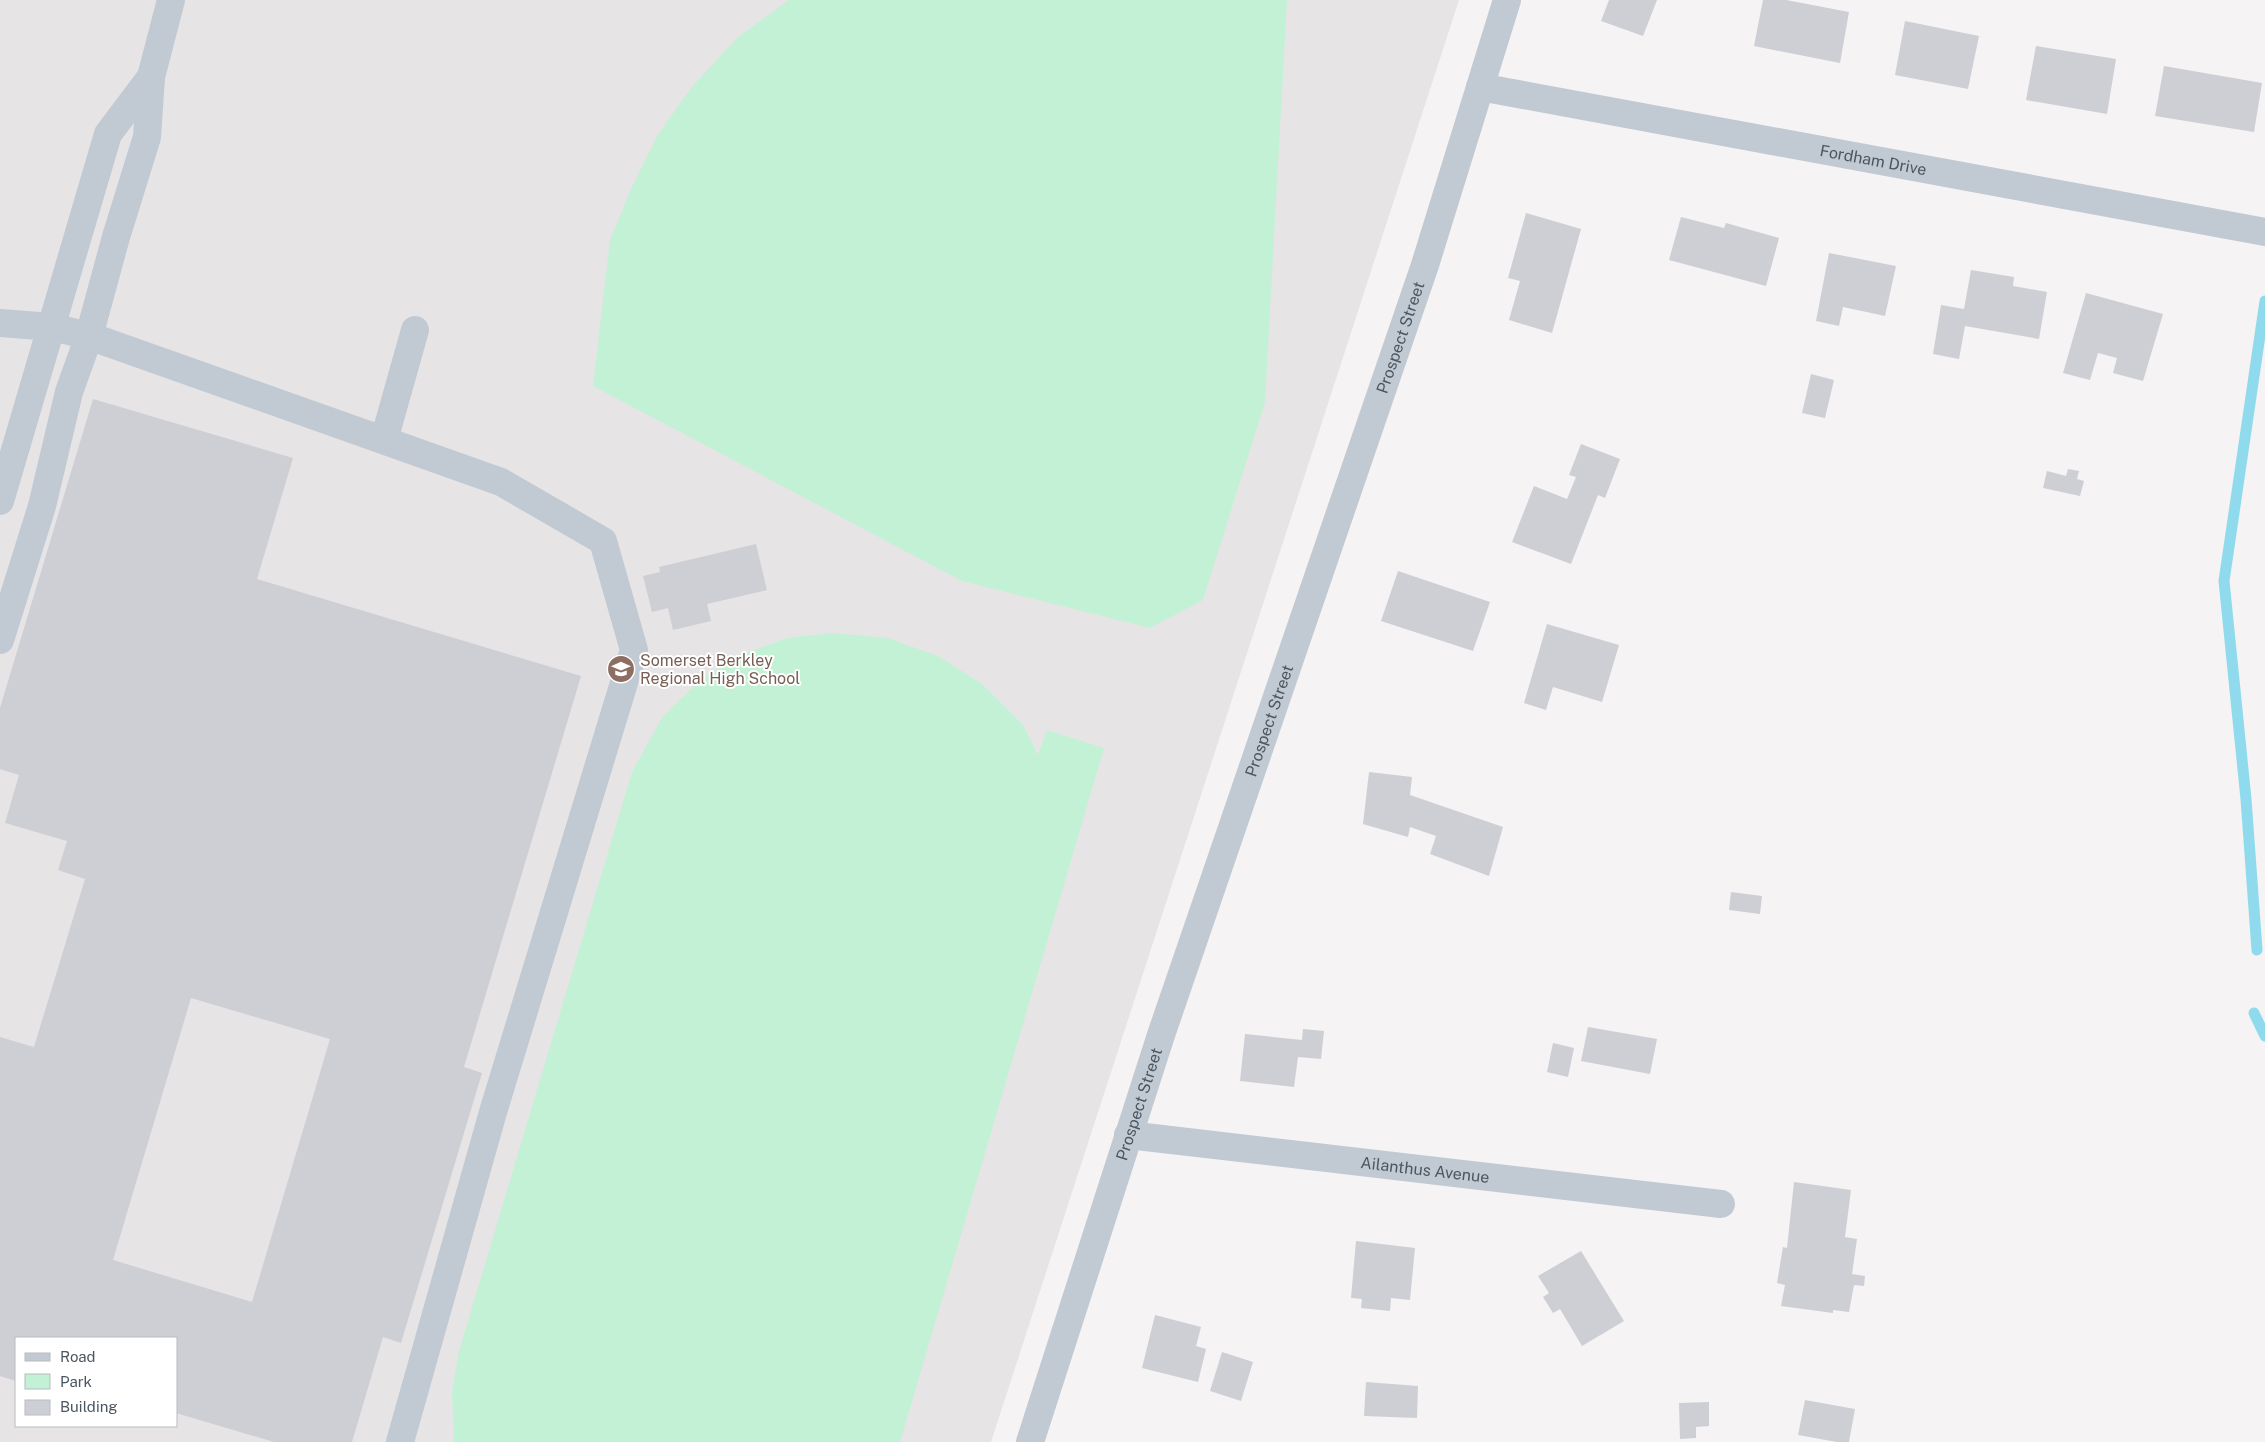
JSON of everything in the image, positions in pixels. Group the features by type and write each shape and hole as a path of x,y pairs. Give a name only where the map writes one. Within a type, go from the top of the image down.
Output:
{"street":[{"path":"0,640 42,506 70,392 89,336 116,237 147,137 151,77 171,0"},
{"name":"Prospect Street","path":"1030,1442 1174,996 1425,265 1508,0"},
{"path":"0,501 108,134 151,77"},
{"name":"Fordham Drive","path":"1480,87 2265,232"},
{"path":"0,323 52,327 89,336 501,482 603,541 634,650 493,1112 400,1442"},
{"path":"384,440 415,330"},
{"name":"Ailanthus Avenue","path":"1128,1135 1721,1204"}],"shaded area":[{"name":"Somerset Berkley Regional High School","path":"0,0 1459,0 991,1442 0,1442"}],"green space":[{"path":"789,0 1287,0 1265,402 1203,600 1150,628 962,581 593,386 610,240 631,189 657,136 691,88 738,37"},
{"path":"832,633 887,638 938,656 982,684 1023,725 1038,755 1047,730 1104,748 900,1442 454,1442 452,1392 459,1351 632,772 663,716 705,676 746,653 787,638"}],"building":[{"path":"1609,0 1657,0 1643,36 1601,21"},
{"path":"1763,0 1786,0 1849,12 1840,63 1754,46"},
{"path":"1905,21 1979,36 1968,89 1895,75"},
{"path":"2036,46 2116,59 2107,114 2026,100"},
{"path":"2164,66 2262,83 2254,132 2155,116"},
{"path":"1526,213 1581,229 1552,333 1509,320 1520,281 1508,278"},
{"path":"1681,217 1724,228 1726,223 1779,238 1766,286 1669,260"},
{"path":"1829,253 1896,266 1885,316 1843,307 1839,326 1816,321"},
{"path":"1971,270 2014,277 2013,286 2047,292 2039,339 1965,326 1959,359 1933,354 1941,305 1964,309"},
{"path":"2086,293 2163,314 2143,381 2113,373 2117,358 2098,353 2090,380 2063,373"},
{"path":"1811,374 1834,380 1825,418 1802,413"},
{"path":"93,399 293,458 257,579 581,676 464,1067 482,1073 401,1343 383,1337 352,1442 274,1442 178,1414 178,1337 15,1337 15,1381 0,1376 0,1037 34,1047 85,879 58,870 67,841 5,823 19,775 0,769 0,708","holes":["191,998 330,1039 252,1302 113,1260"]},
{"path":"1581,444 1620,459 1605,498 1598,495 1571,564 1512,542 1534,486 1567,499 1576,477 1569,475"},
{"path":"2068,469 2079,471 2077,479 2084,481 2080,496 2043,488 2047,471 2066,476"},
{"path":"756,544 767,590 707,604 711,621 673,630 668,608 652,612 643,576 660,572 659,567"},
{"path":"1398,571 1490,602 1473,651 1381,621"},
{"path":"1547,624 1619,645 1602,702 1553,687 1546,710 1524,703"},
{"path":"1369,772 1412,777 1410,795 1503,827 1489,876 1430,854 1436,836 1410,827 1408,837 1363,824"},
{"path":"1731,892 1762,896 1760,914 1729,910"},
{"path":"1588,1027 1657,1039 1650,1074 1581,1061"},
{"path":"1303,1029 1324,1031 1321,1059 1298,1057 1294,1087 1240,1081 1245,1034 1302,1040"},
{"path":"1553,1043 1574,1048 1568,1077 1547,1072"},
{"path":"1794,1182 1851,1190 1845,1237 1857,1239 1852,1274 1865,1276 1864,1286 1854,1285 1849,1312 1833,1310 1833,1313 1781,1306 1785,1285 1777,1283 1783,1247 1787,1248"},
{"path":"1356,1241 1415,1248 1410,1300 1391,1298 1390,1311 1361,1308 1362,1299 1351,1298"},
{"path":"1581,1251 1624,1321 1582,1346 1560,1309 1553,1313 1543,1297 1549,1293 1538,1276"},
{"path":"1155,1315 1201,1327 1196,1346 1206,1349 1198,1382 1142,1368"},
{"path":"1222,1352 1253,1362 1241,1401 1210,1391"},
{"path":"1366,1382 1418,1386 1417,1418 1364,1416"},
{"path":"1805,1400 1855,1409 1849,1442 1837,1442 1798,1435"},
{"path":"1709,1402 1709,1426 1696,1427 1696,1438 1680,1439 1679,1403"}],"waterway":[{"path":"2257,950 2246,799 2224,581 2265,301"},
{"path":"2254,1013 2265,1036"}],"place":[{"name":"Somerset Berkley Regional High School","path":"621,669"}]}
